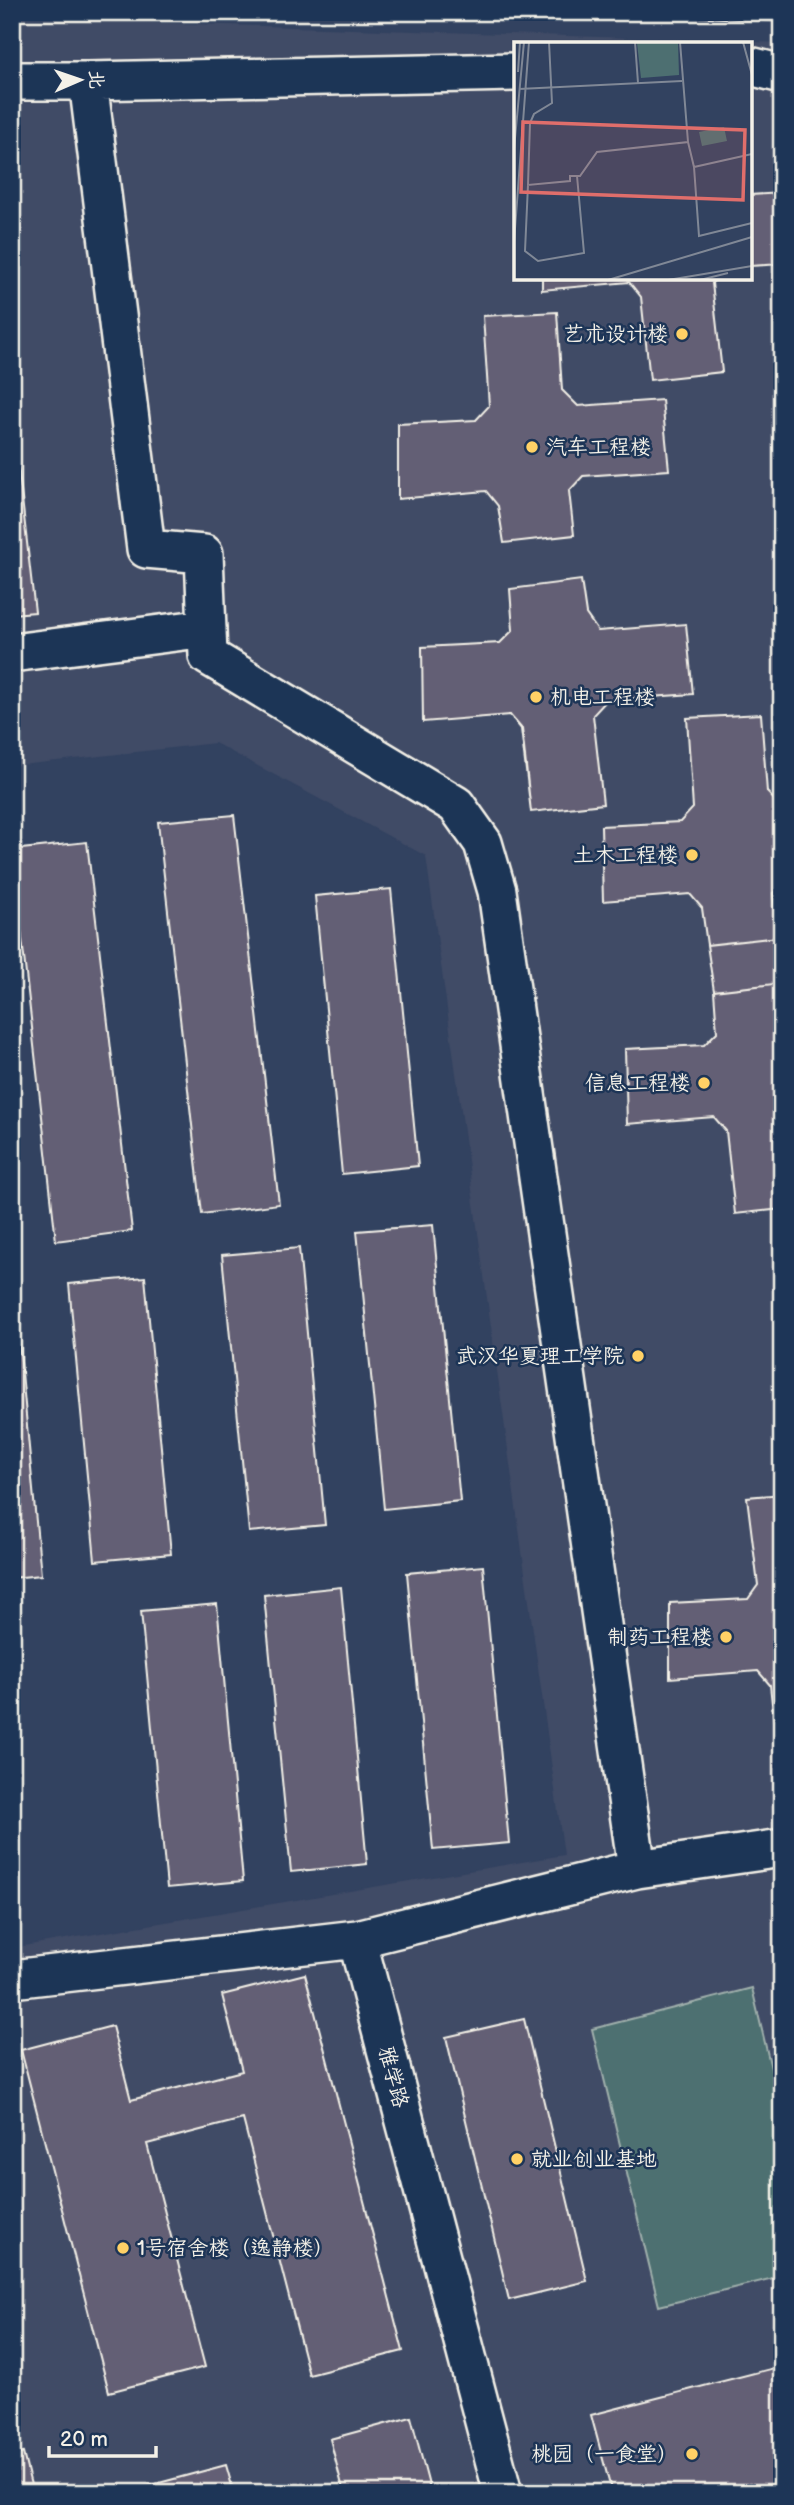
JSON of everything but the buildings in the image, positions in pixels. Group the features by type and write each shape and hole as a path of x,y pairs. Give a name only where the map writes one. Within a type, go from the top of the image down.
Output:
{"street":[{"path":"752,66 782,74"},
{"path":"12,81 514,72"},
{"path":"88,81 146,549 204,554 208,656 456,805 483,842 499,905 637,1869"},
{"path":"12,653 207,628"},
{"path":"12,1979 357,1939 637,1869 782,1848"},
{"name":"雅学路","path":"357,1939 503,2493"}],"shaded area":[{"name":"武汉华夏理工学院","path":"12,18 751,42 514,42 514,280 752,280 752,42 782,43 782,2493 12,2493 12,1948 564,1855 426,856 215,743 12,766"}],"green space":[{"path":"752,1988 782,2115 782,2276 659,2306 592,2029"}],"tram line":[{"path":"609,12 782,21"}],"place":[{"name":"艺术设计楼","path":"682,334"},
{"name":"汽车工程楼","path":"532,447"},
{"name":"机电工程楼","path":"536,697"},
{"name":"土木工程楼","path":"692,855"},
{"name":"信息工程楼","path":"704,1083"},
{"name":"武汉华夏理工学院","path":"638,1356"},
{"name":"制药工程楼","path":"726,1637"},
{"name":"就业创业基地","path":"517,2159"},
{"name":"1号宿舍楼（逸静楼）","path":"123,2248"},
{"name":"桃园（一食堂）","path":"692,2454"}]}
